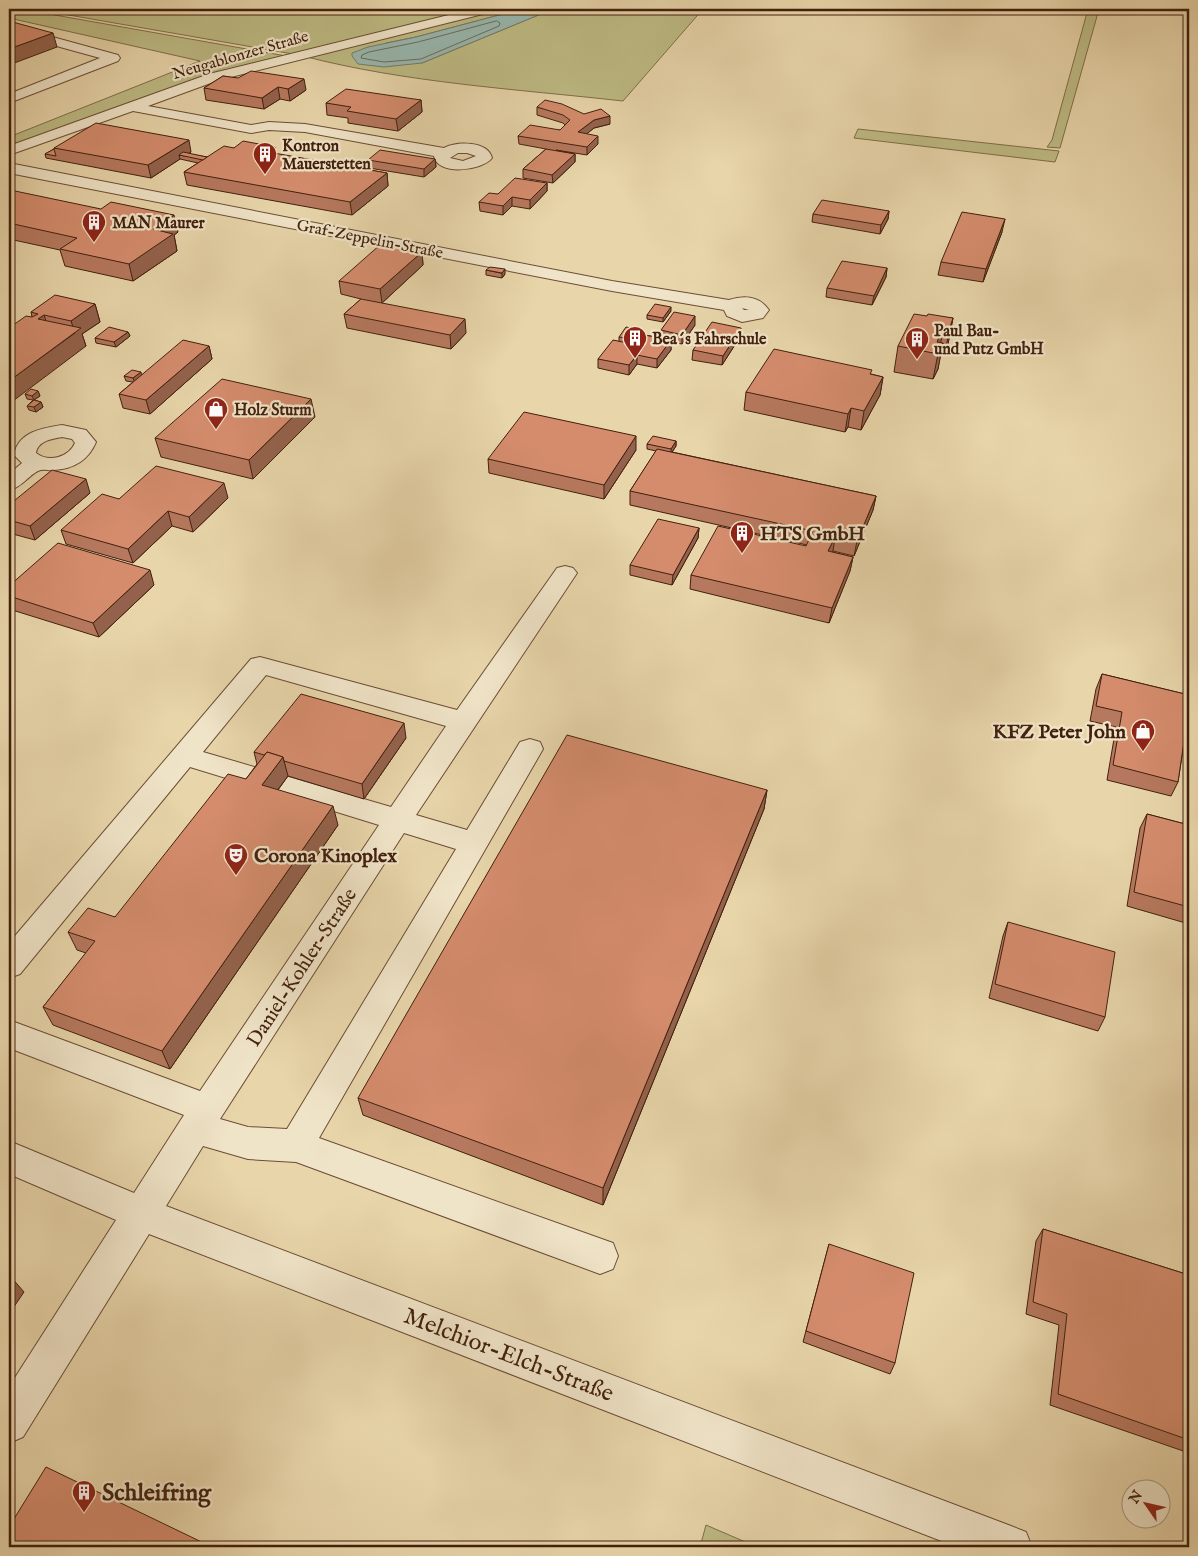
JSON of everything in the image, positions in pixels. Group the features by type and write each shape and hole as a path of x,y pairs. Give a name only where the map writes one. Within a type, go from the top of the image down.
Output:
{"street":[{"name":"Neugablonzer Straße","path":"9,152 214,77 487,9"},
{"path":"9,29 113,58 9,99"},
{"path":"131,107 251,129 269,126 304,128 444,153"},
{"name":"Graf-Zeppelin-Straße","path":"9,168 594,282 732,306"},
{"path":"9,484 36,463"},
{"name":"Daniel-Kohler-Straße","path":"9,1423 140,1213 462,721 565,572"},
{"path":"9,965 260,665 462,721"},
{"path":"296,1146 530,749"},
{"path":"184,756 474,843"},
{"path":"9,1034 202,1119 248,1143 296,1146 600,1256"},
{"name":"Melchior-Elch-Straße","path":"9,1157 140,1213 1011,1547"}],"shaded area":[{"path":"9,9 21,9 286,56 125,105 9,148 9,137 200,61 9,18"},
{"path":"34,9 481,9 293,54"},
{"path":"493,9 522,9 386,43 422,63 553,9 703,9 623,101 422,79 382,73 303,56"},
{"path":"1088,9 1099,9 1060,148 1047,147 1052,140"},
{"path":"858,129 1059,151 1055,162 854,138"},
{"path":"706,1525 757,1547 700,1547"}],"water":[{"path":"522,9 553,9 422,63 384,67 358,64 352,56 352,53 368,47 416,37"}],"building":[{"path":"9,21 53,33 9,49"},
{"path":"251,71 304,79 288,89 278,87 262,98 204,88 223,76 238,78"},
{"path":"346,89 421,100 396,119 347,111 351,107 326,103"},
{"path":"545,100 562,104 584,114 601,109 610,116 594,120 578,132 598,136 587,147 518,136 530,125 560,130 570,120 563,115 537,107"},
{"path":"96,123 189,140 148,165 54,148"},
{"path":"243,141 275,147 268,152 387,173 350,202 184,172 224,146 234,148"},
{"path":"54,149 56,156 45,154"},
{"path":"546,149 575,154 552,175 523,169"},
{"path":"380,150 435,159 424,169 368,160"},
{"path":"183,152 207,157 203,160 179,155"},
{"path":"515,178 547,183 530,200 512,197 503,206 479,202 489,193 498,194"},
{"name":"MAN Maurer","path":"15,191 101,209 111,202 174,215 153,229 173,234 129,264 60,249 77,238 9,223 9,195"},
{"path":"822,200 889,211 881,225 813,214"},
{"path":"962,212 1005,219 986,269 941,262"},
{"path":"381,244 422,252 380,289 339,281"},
{"path":"842,261 887,268 874,296 827,288"},
{"path":"490,267 505,269 502,273 486,270"},
{"path":"55,295 95,304 71,321 44,315 38,319 81,328 9,381 9,328 26,316 32,317 38,314 31,312"},
{"path":"361,299 465,319 450,335 344,314"},
{"path":"655,304 671,307 663,318 647,315"},
{"path":"674,312 695,316 682,335 661,330"},
{"path":"914,314 953,318 950,327 944,326 937,342 943,343 938,354 898,346"},
{"path":"712,322 741,328 723,356 693,350"},
{"path":"109,327 128,332 114,342 95,338"},
{"path":"626,327 640,330 633,339 619,337"},
{"path":"639,334 671,340 657,359 637,355 629,365 598,359 613,340 632,344"},
{"path":"183,340 209,346 146,400 119,394"},
{"path":"774,349 872,370 870,374 883,377 864,411 851,408 848,414 746,392"},
{"path":"132,370 141,372 133,378 124,376"},
{"path":"222,379 311,399 249,460 155,438"},
{"path":"31,389 38,391 32,396 25,394"},
{"path":"34,400 41,402 34,407 27,406"},
{"path":"524,412 636,436 604,485 488,459"},
{"path":"653,436 676,441 671,449 647,444"},
{"path":"657,449 876,496 857,541 835,537 828,551 853,557 832,608 691,575 718,526 806,546 813,531 630,491"},
{"path":"156,466 224,483 189,517 168,511 128,549 61,530 102,494 119,499"},
{"path":"52,470 86,479 30,526 9,520 9,505"},
{"path":"658,519 699,528 673,575 630,565"},
{"path":"58,543 150,570 93,623 9,596 9,586"},
{"path":"1102,674 1189,695 1189,728 1186,728 1178,782 1113,765 1122,712 1096,706"},
{"path":"301,694 404,723 362,784 284,761 283,757 267,752 264,755 254,752"},
{"path":"567,735 767,790 603,1188 358,1098"},
{"name":"Corona Kinoplex","path":"267,752 283,757 262,785 333,806 162,1051 43,1007 95,941 68,932 88,908 115,917 228,774 246,779"},
{"path":"1147,814 1189,825 1189,907 1134,892"},
{"path":"1008,922 1115,952 1105,1017 995,984"},
{"path":"1043,1229 1189,1275 1189,1440 1058,1394 1067,1314 1033,1302"},
{"path":"829,1244 914,1273 895,1363 806,1331"},
{"name":"Schleifring","path":"46,1467 212,1547 9,1547 9,1527"}],"place":[{"name":"Kontron Mauerstetten","path":"265,175"},
{"name":"MAN Maurer","path":"94,243"},
{"name":"Bea´s Fahrschule","path":"635,359"},
{"name":"Paul Bau- und Putz GmbH","path":"917,360"},
{"name":"Holz Sturm","path":"216,430"},
{"name":"HTS GmbH","path":"742,554"},
{"name":"KFZ Peter John","path":"1143,752"},
{"name":"Corona Kinoplex","path":"236,876"},
{"name":"Schleifring","path":"84,1513"}]}
